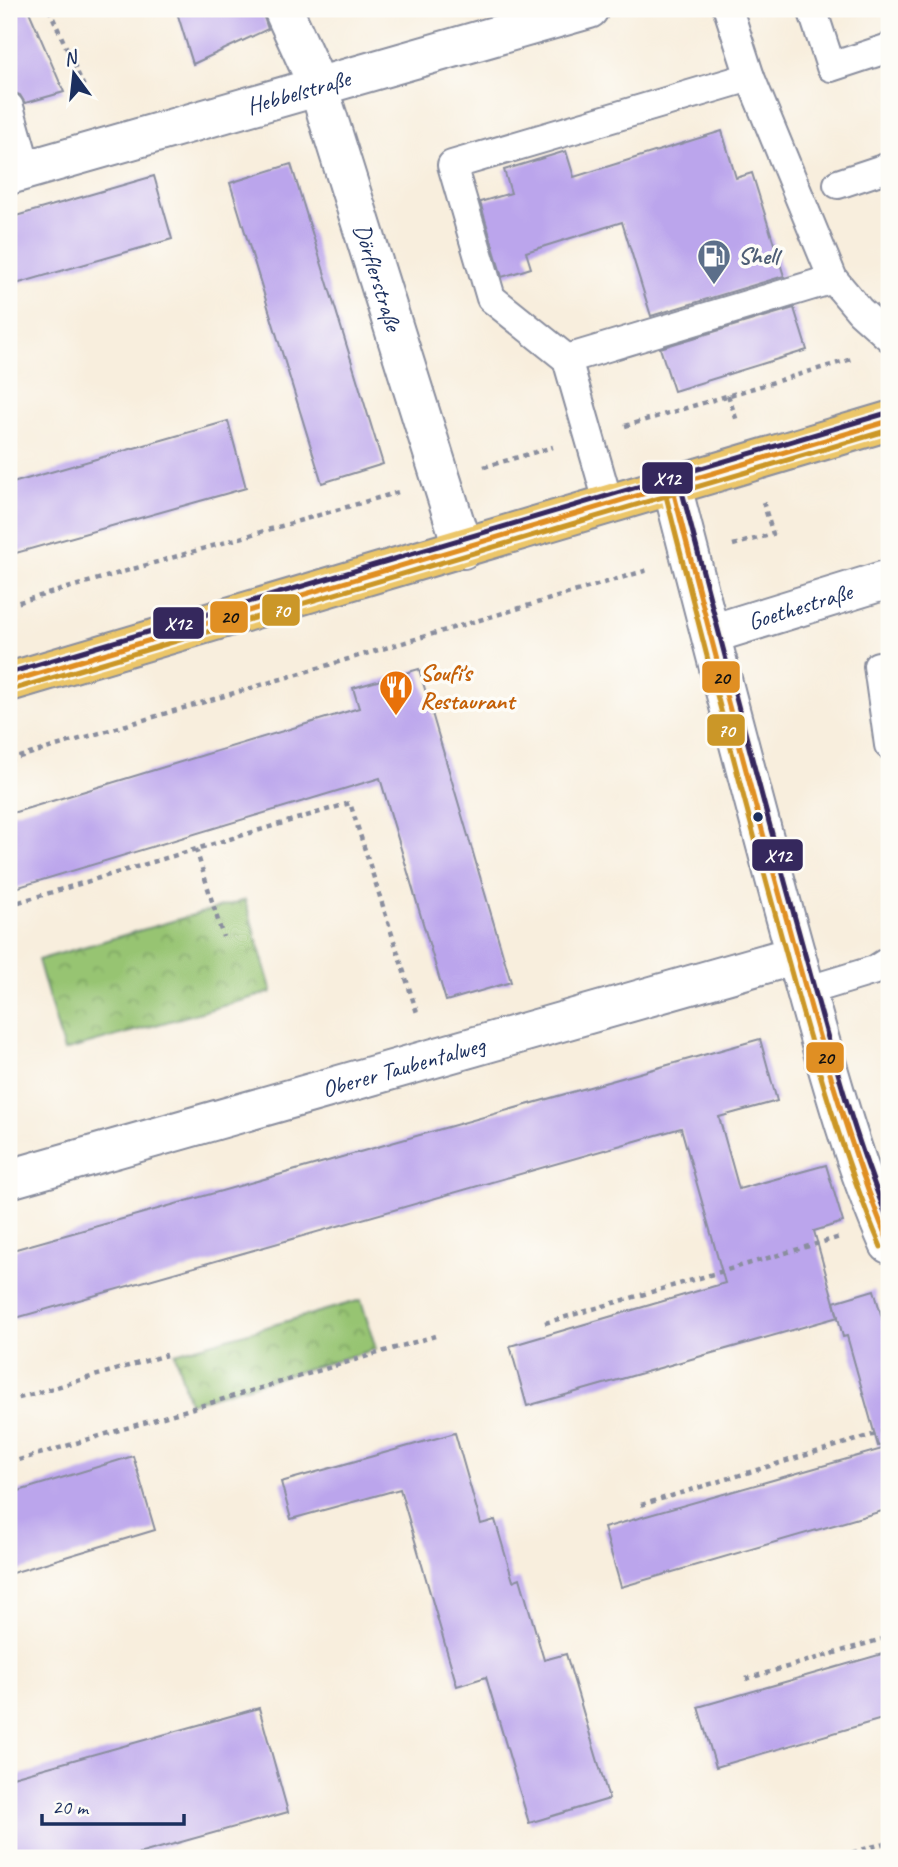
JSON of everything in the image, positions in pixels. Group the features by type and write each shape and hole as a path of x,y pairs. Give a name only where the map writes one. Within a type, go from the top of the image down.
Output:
{"main road":[{"path":"9,682 889,421"}],"street":[{"name":"Dörflerstraße","path":"283,9 318,86 463,549"},
{"name":"Hebbelstraße","path":"18,173 589,9"},
{"path":"672,486 757,817 801,973 844,1120 884,1233"},
{"name":"Goethestraße","path":"711,634 889,579"},
{"name":"Oberer Taubentalweg","path":"9,1179 432,1059 801,973"}],"lane":[{"path":"728,9 750,77 833,279 860,311 889,337"},
{"path":"812,9 831,67 889,48"},
{"path":"609,505 567,359 491,298 452,165 750,77"},
{"path":"9,107 18,173"},
{"path":"838,184 889,167"},
{"path":"567,359 833,279"},
{"path":"878,666 889,745"},
{"path":"801,973 875,970 889,961"}],"path":[{"path":"49,9 85,89"},
{"path":"9,760 690,558"},
{"path":"9,905 350,803 432,1059"},
{"path":"196,849 223,937"},
{"path":"545,1323 846,1236 884,1233"},
{"path":"9,1463 435,1336"},
{"path":"9,1401 166,1355"},
{"path":"640,1505 889,1430"},
{"path":"746,1679 889,1637"},
{"path":"832,1858 889,1842"}],"green space":[{"path":"245,900 272,992 64,1051 38,960"},
{"path":"361,1300 376,1349 189,1403 175,1353"}],"building":[{"path":"9,9 28,9 64,92 25,103 20,95 9,91"},
{"path":"176,9 261,9 268,29 193,64"},
{"path":"722,131 736,178 752,173 784,276 651,316 622,222 526,252 531,268 502,277 480,202 511,193 504,170 566,151 574,177"},
{"path":"291,164 383,464 322,483 230,183"},
{"path":"154,176 172,239 9,286 9,218"},
{"path":"794,308 807,350 674,391 660,348"},
{"path":"228,421 246,488 9,555 9,484"},
{"path":"419,669 511,982 446,1001 380,778 9,890 9,814 359,708 353,688"},
{"path":"760,1039 777,1101 719,1117 739,1189 826,1165 843,1222 814,1231 838,1317 527,1406 510,1346 725,1283 681,1128 9,1320 9,1251"},
{"path":"874,1290 889,1342 889,1444 878,1446 847,1336 843,1337 834,1302"},
{"path":"455,1433 481,1524 495,1520 513,1581 520,1578 544,1660 566,1654 609,1799 529,1823 486,1677 457,1686 400,1489 291,1519 281,1482"},
{"path":"889,1447 889,1509 621,1587 604,1528"},
{"path":"133,1456 155,1530 9,1574 9,1494"},
{"path":"889,1652 889,1717 716,1767 698,1707"},
{"path":"259,1708 288,1812 124,1858 9,1858 9,1778"}],"transit line":[{"name":"X12","path":"9,673 887,413"},
{"name":"20","path":"9,682 889,421"},
{"name":"70","path":"11,690 889,430"},
{"name":"X12","path":"680,484 828,1040 862,1150 889,1222"},
{"name":"20","path":"672,486 821,1043 859,1165 889,1244"},
{"name":"70","path":"664,488 812,1047 837,1128 881,1247"}],"place":[{"name":"Shell","path":"714,286"},
{"name":"Soufi's Restaurant","path":"396,717"}]}
